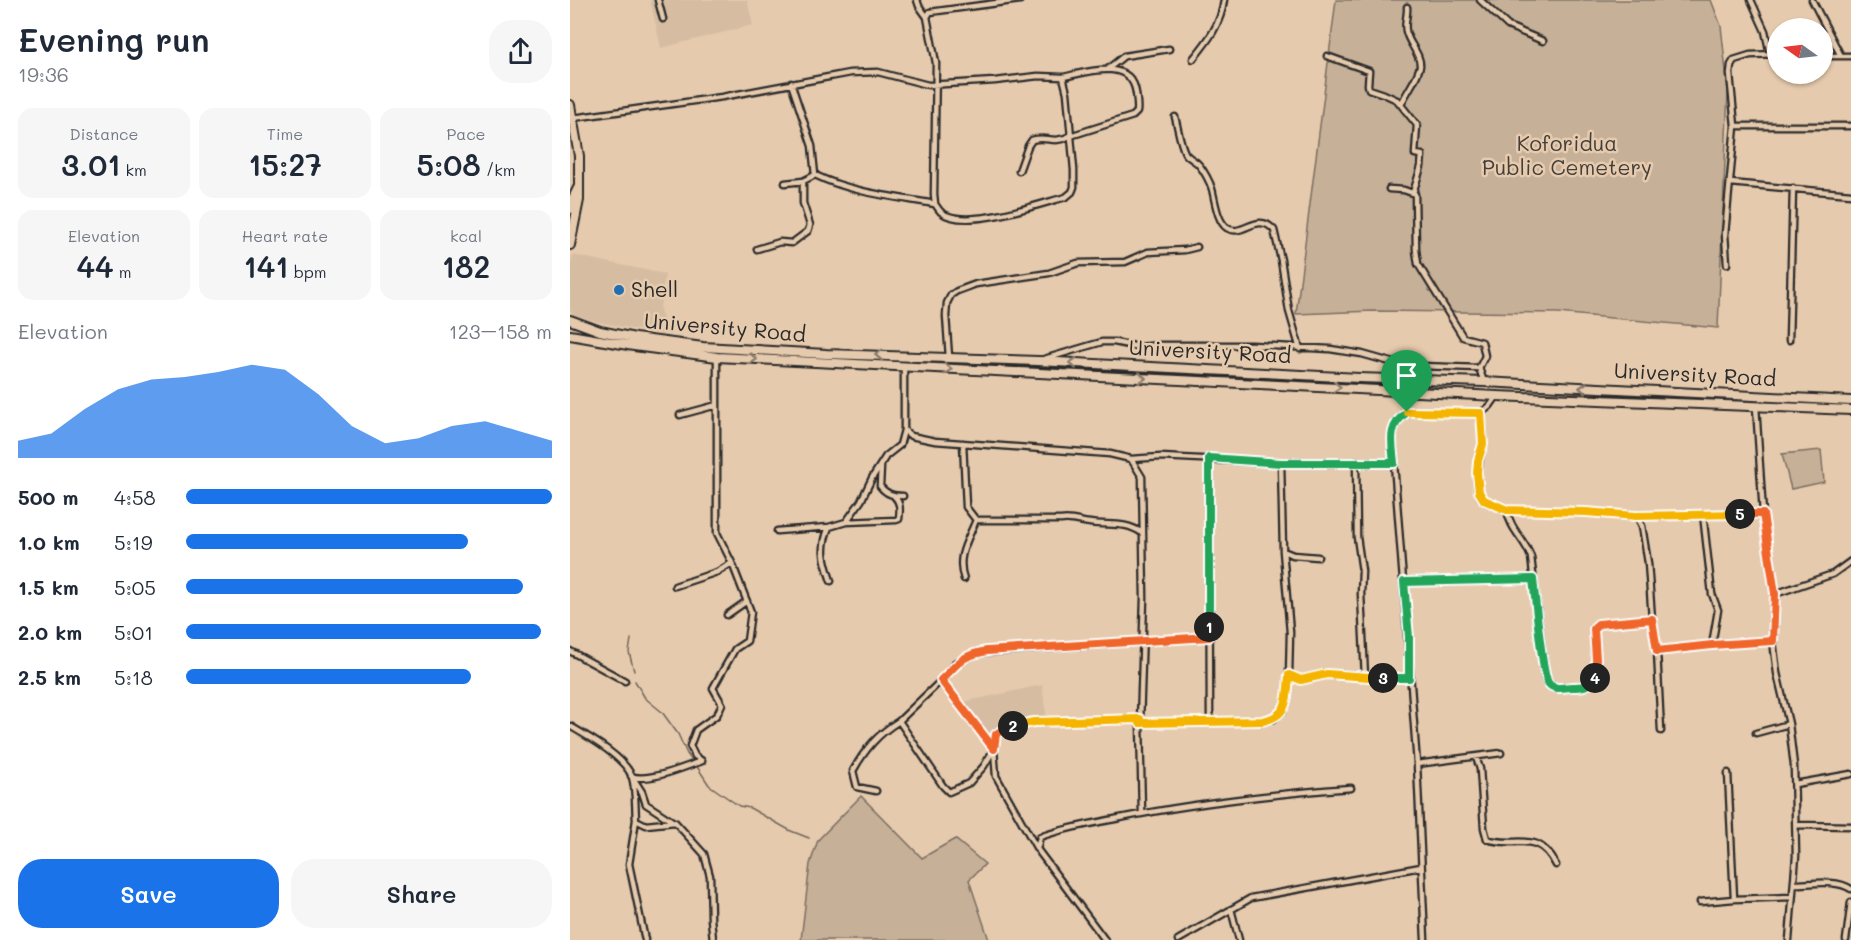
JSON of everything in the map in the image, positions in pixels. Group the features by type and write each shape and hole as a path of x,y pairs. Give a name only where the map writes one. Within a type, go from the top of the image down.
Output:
{"main road":[{"path":"570,105 579,156 579,200 570,245"},
{"path":"570,209 579,187"},
{"name":"University Road","path":"570,320 600,331 703,347 1851,401"},
{"name":"University Road","path":"570,335 717,357 1497,396 1851,410"}],"street":[{"path":"658,0 663,19"},
{"path":"916,0 927,17 936,63 934,194 935,204 941,213 973,220 1066,196 1072,192 1074,188 1067,93 1063,77"},
{"path":"927,17 930,12 1020,0"},
{"path":"1193,59 1219,23 1224,0"},
{"path":"1480,0 1508,26 1543,41"},
{"path":"1751,0 1767,40"},
{"path":"1812,0 1841,56"},
{"path":"1401,105 1420,67 1417,53 1406,33 1407,7"},
{"path":"1108,68 1124,56 1169,49"},
{"path":"1727,264 1725,234 1735,126 1731,65 1734,60 1750,55 1767,54"},
{"path":"1327,56 1369,71 1369,89 1397,100 1417,125 1415,154 1422,155 1421,167 1413,192 1415,194 1418,264 1463,337 1482,342 1485,356 1479,368 1484,382"},
{"path":"1833,56 1851,56"},
{"path":"573,118 734,95 850,73 878,72 915,83 936,85 1038,76 1063,77 1108,68 1117,70 1132,79 1137,112 1133,116 1060,141 1037,138 1032,140 1018,171"},
{"path":"791,83 812,146 815,176"},
{"path":"1175,117 1185,153 1198,164 1211,186 1223,225 1238,231 1259,223 1274,230 1289,311 1300,349"},
{"path":"1735,126 1851,126"},
{"path":"785,183 803,181 815,176 851,188 935,204"},
{"path":"757,249 780,242 792,243 808,231 810,225 803,203 803,181"},
{"path":"1730,183 1851,194"},
{"path":"1789,340 1793,188"},
{"path":"1389,189 1413,192"},
{"path":"949,357 947,303 951,295 957,291 976,284 1049,273 1078,263 1125,262 1148,252 1197,247"},
{"path":"1038,361 1102,342 1114,342 1139,347 1187,344 1330,349 1362,354 1395,363 1479,368"},
{"path":"632,776 638,779 702,761 694,756 690,746 696,730 717,716 722,704 713,688 735,649 747,641 751,619 747,601 717,533 717,357"},
{"path":"846,522 861,501 886,456 900,445 904,430 904,367"},
{"path":"1425,940 1417,764 1392,440 1393,428 1398,418 1407,412 1481,413 1497,396"},
{"path":"680,415 717,405"},
{"path":"1756,406 1763,514 1775,594 1773,641 1777,673 1789,724 1795,784 1796,856 1789,940"},
{"path":"1481,413 1483,444 1478,461 1479,492 1484,500 1507,510 1636,516 1763,514"},
{"path":"904,430 911,436 935,441 1110,454 1131,459 1161,457 1281,463 1394,463"},
{"path":"963,443 966,507 976,520"},
{"path":"1209,458 1210,722"},
{"path":"1131,459 1142,477 1144,598 1140,721 1142,813"},
{"path":"1356,462 1357,537 1362,571 1365,677"},
{"path":"1105,940 1037,849 996,776 994,749 996,734 1007,727 1034,722 1262,721 1274,719 1283,711 1289,675 1290,632 1283,551 1281,463"},
{"path":"880,486 881,464"},
{"path":"777,531 829,527 846,522 899,519 898,500 884,491 872,478"},
{"path":"894,496 903,496"},
{"path":"1507,510 1509,522 1526,544 1531,557 1545,677 1554,688 1586,686 1594,681 1597,674 1594,629 1598,624 1652,619"},
{"path":"1703,514 1712,594 1718,610 1712,645"},
{"path":"1636,516 1642,526 1646,554 1657,651 1661,731"},
{"path":"976,520 1061,520 1070,518 1091,523 1132,526 1142,533"},
{"path":"964,579 960,567 961,557 976,520"},
{"path":"829,527 823,544 823,552 831,581"},
{"path":"1283,551 1293,555 1318,557"},
{"path":"1775,594 1833,574 1851,561"},
{"path":"675,586 717,572 732,563"},
{"path":"1404,582 1533,579"},
{"path":"727,615 747,601"},
{"path":"876,791 857,787 854,771 869,745 886,729 899,721 955,663 963,658 987,651 1209,637"},
{"path":"1657,651 1773,641"},
{"path":"570,651 625,681"},
{"path":"1289,675 1301,680 1327,674 1409,678"},
{"path":"941,680 994,749"},
{"path":"899,721 949,792 969,783 984,766 994,749"},
{"path":"1756,733 1789,724"},
{"path":"570,726 602,745 621,763 642,792 646,804 675,822 704,854 710,876 713,940"},
{"path":"1417,764 1501,753"},
{"path":"1476,757 1480,769 1484,828 1487,839 1498,842 1517,840 1532,843 1551,854 1556,865"},
{"path":"1728,773 1734,899"},
{"path":"1795,784 1851,774"},
{"path":"632,776 636,820 629,864 645,940"},
{"path":"1037,849 1040,837 1055,831 1142,813 1264,795 1351,788"},
{"path":"636,820 646,825 674,822"},
{"path":"1796,825 1851,826"},
{"path":"1178,940 1251,898 1421,867"},
{"path":"1794,884 1825,883 1851,889"},
{"path":"1700,902 1792,897"},
{"path":"1846,940 1851,902"},
{"path":"1230,909 1239,940"}],"shaded area":[{"path":"650,0 747,0 753,25 661,48"},
{"path":"573,255 665,274 660,309 663,319 663,335 573,315 570,310 570,268"},
{"path":"1042,685 1047,721 985,736 963,702"}],"green space":[{"name":"Koforidua Public Cemetery","path":"1336,0 1711,0 1721,26 1728,90 1718,328 1558,313 1373,311 1296,314"},
{"path":"1821,450 1824,482 1791,489 1782,454"},
{"path":"861,796 922,858 955,839 985,864 969,880 989,940 801,940 810,864 818,840"}],"waterway":[{"path":"631,639 629,652 634,671"},
{"path":"635,681 645,698 662,712 678,734 693,762"},
{"path":"696,765 709,785 739,806 750,808 791,831 809,838"}],"place":[{"name":"Shell","path":"619,290"}],"route":[{"path":"1407,412 1481,413 1483,444 1477,473 1479,492 1484,500 1507,510 1636,516 1763,514 1775,594 1773,641 1657,651 1652,619 1598,624 1594,629 1597,674 1594,681 1586,686 1554,688 1545,677 1533,579 1404,582 1409,637 1409,678 1327,674 1301,680 1289,675 1283,711 1274,719 1140,723 1140,719 1034,722 1007,727 996,734 994,749 941,680 951,671 955,663 963,658 987,651 1209,637 1209,458 1281,463 1394,463 1393,428 1398,418 1407,412"}]}
